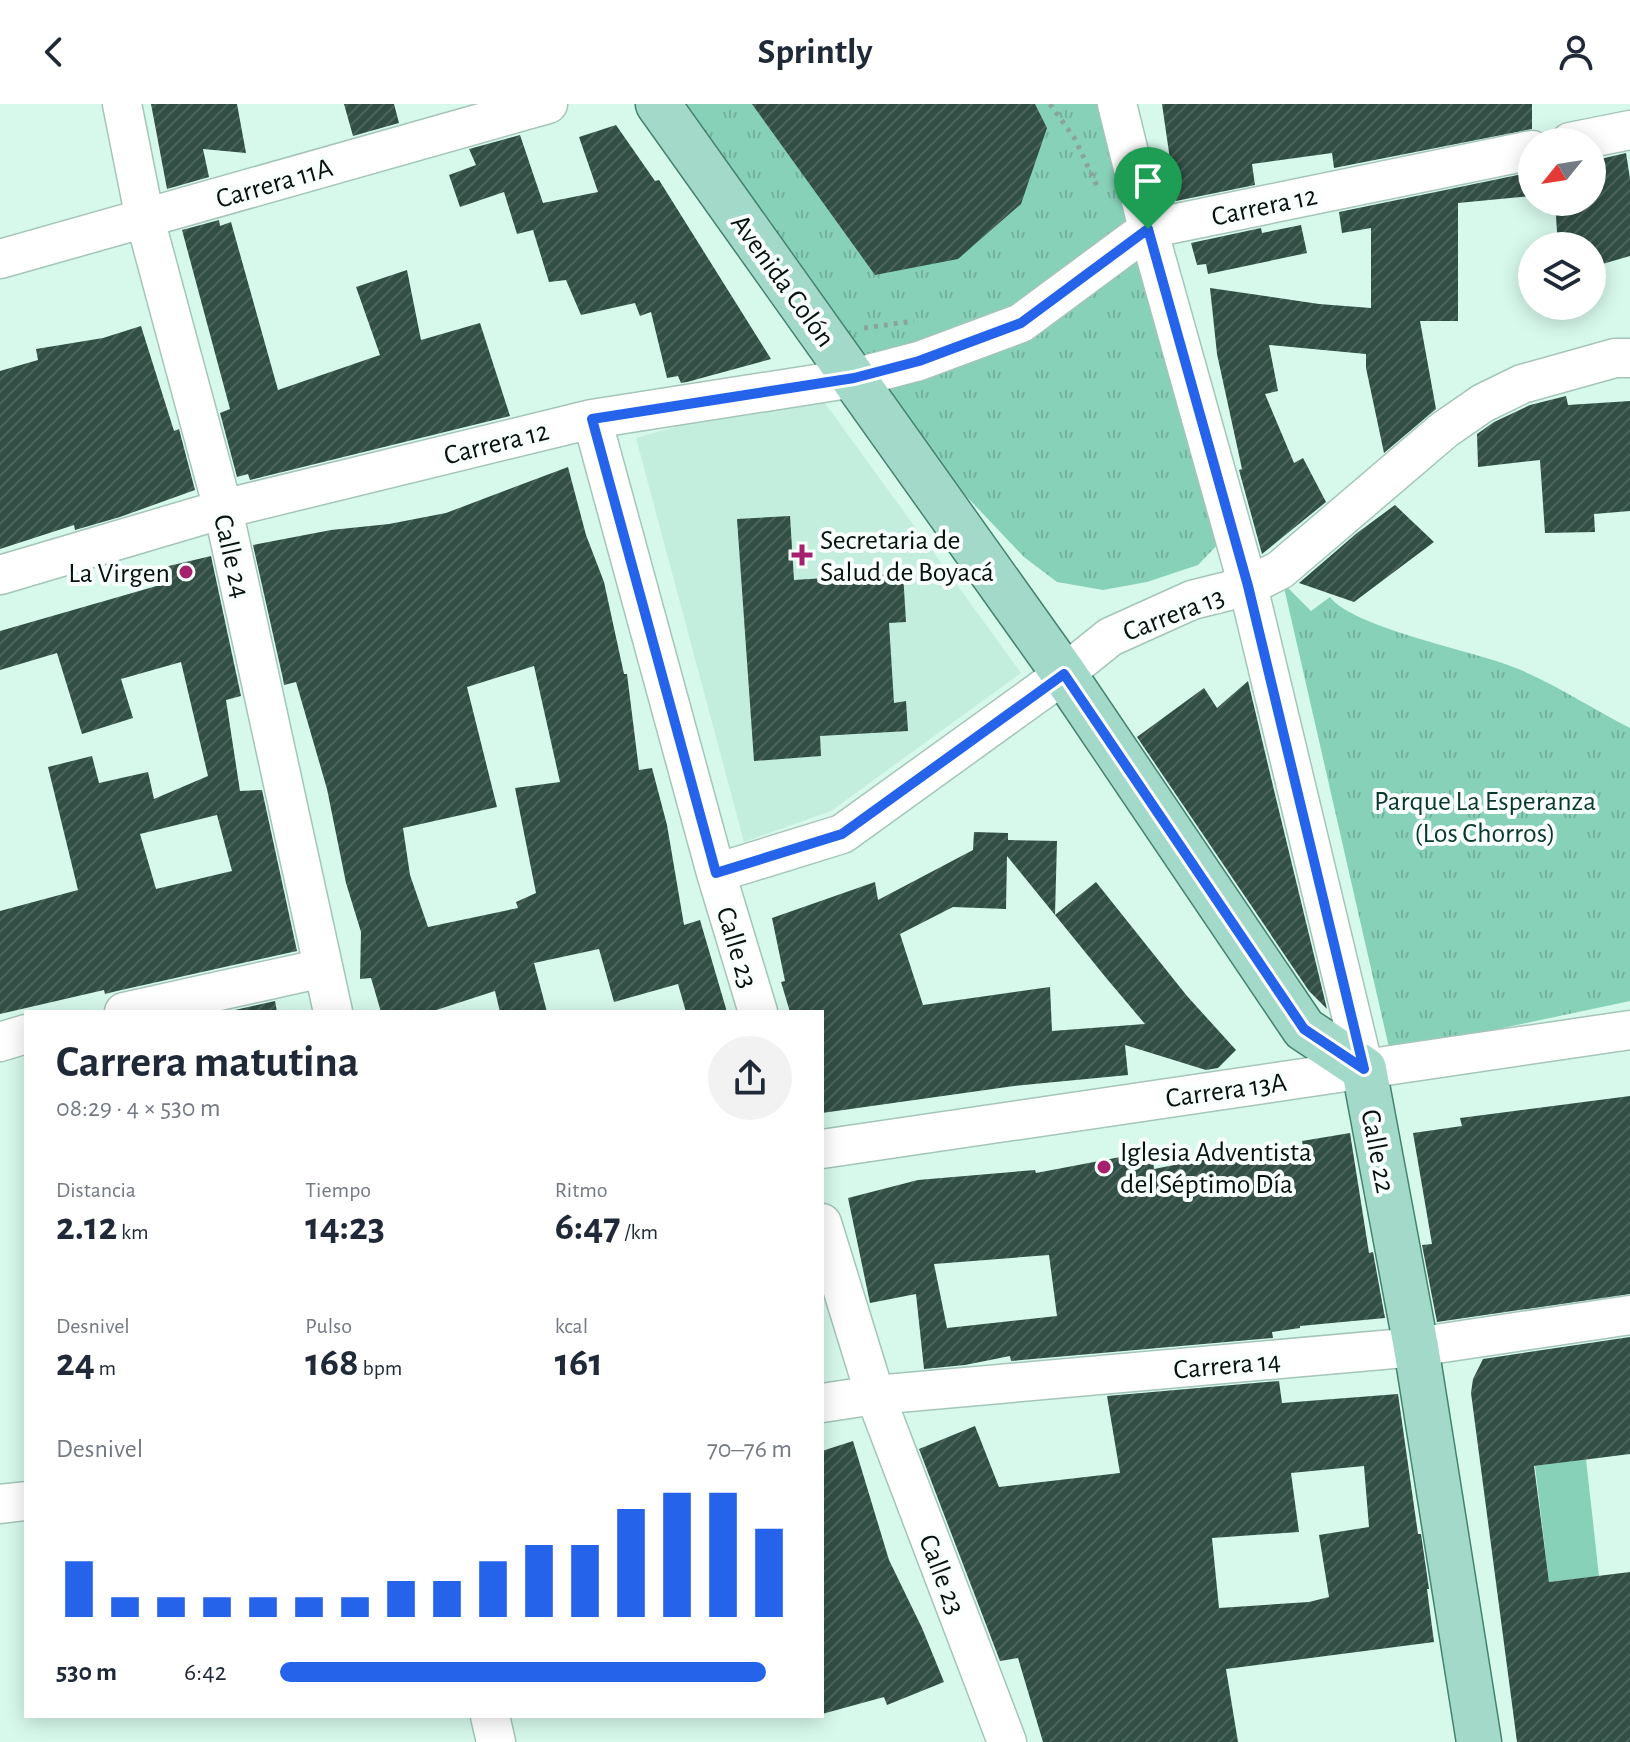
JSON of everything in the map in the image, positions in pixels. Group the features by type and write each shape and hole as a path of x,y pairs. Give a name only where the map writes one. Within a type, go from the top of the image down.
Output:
{"main road":[{"name":"Avenida Colón","path":"658,104 1064,674 1304,1029 1364,1069"},
{"name":"Calle 22","path":"1364,1069 1416,1347 1479,1742"}],"street":[{"name":"Calle 24","path":"122,104 145,219 223,509 333,1010"},
{"name":"Carrera 11A","path":"0,259 548,104"},
{"name":"Calle 22","path":"1117,104 1148,229 1248,586 1364,1069"},
{"path":"1606,135 1630,130"},
{"name":"Carrera 12","path":"0,575 223,509 592,419 854,378 919,361 1021,323 1148,229 1518,153"},
{"name":"Carrera 13","path":"716,873 842,834 1064,674 1110,637 1192,600 1248,586 1280,570 1444,430 1483,403 1522,384 1615,358 1630,358"},
{"name":"Calle 23","path":"592,419 716,873 757,1010"},
{"path":"133,1010 323,968"},
{"name":"Carrera 13A","path":"824,1149 1630,1030"},
{"path":"0,1042 24,1035"},
{"name":"Calle 23","path":"824,1229 875,1395 1007,1742"},
{"name":"Carrera 14","path":"824,1403 875,1395 1416,1347 1630,1315"},
{"path":"0,1504 24,1501"},
{"path":"490,1718 496,1742"}],"path":[{"path":"1050,104 1075,139 1100,195"},
{"path":"855,317 864,328 922,320"}],"shaded area":[{"name":"Secretaria de Salud de Boyacá","path":"814,388 1021,673 831,811 744,842 636,438"}],"green space":[{"path":"658,104 1108,104 1223,539 1198,565 1147,582 1103,590 1057,582 1024,557 854,378"},
{"name":"Parque La Esperanza (Los Chorros)","path":"1283,583 1311,611 1330,597 1343,608 1388,629 1516,668 1630,728 1630,1001 1390,1052"},
{"path":"1586,1459 1599,1576 1549,1582 1535,1466"}],"building":[{"path":"151,104 237,104 246,153 203,149 209,177 167,189"},
{"path":"344,104 394,104 399,123 353,136"},
{"path":"752,104 1035,104 1047,128 1021,204 958,259 875,275"},
{"path":"1162,104 1532,104 1532,128 1518,128 1518,132 1334,168 1332,153 1252,164 1255,185 1176,201"},
{"path":"616,125 655,181 659,180 771,359 687,382 681,383 678,376 667,378 651,312 640,316 635,303 581,315 566,280 549,282 533,230 517,234 504,192 460,207 449,175 476,165 469,149 520,135 543,203 598,192 579,137"},
{"path":"1626,153 1630,179 1630,256 1606,263 1606,232 1557,232 1556,216 1606,216 1606,158"},
{"path":"1518,175 1518,197 1458,203 1458,321 1420,321 1436,409 1384,453 1366,368 1366,354 1269,345 1278,391 1265,394 1294,463 1303,458 1326,502 1262,554 1239,470 1242,469 1217,354 1210,288 1319,304 1371,308 1371,228 1342,233 1339,212"},
{"path":"219,220 220,226 231,222 278,390 380,355 356,287 407,270 421,340 480,323 510,416 250,480 248,474 237,477 220,413 230,409 182,230"},
{"path":"1301,225 1307,253 1208,274 1206,264 1197,265 1191,243 1261,228 1262,233"},
{"path":"141,326 174,431 179,429 195,490 120,517 75,530 74,525 0,549 0,371 38,360 36,349 103,338"},
{"path":"1566,396 1568,405 1630,401 1630,511 1594,514 1595,532 1545,533 1540,460 1478,467 1477,434 1530,405"},
{"path":"568,467 586,535 604,582 624,674 627,674 639,770 652,768 667,825 684,925 700,920 726,1010 685,1010 678,984 614,1002 599,949 534,963 546,1010 500,1010 495,991 436,1010 380,1010 371,978 360,979 361,932 346,883 327,789 296,682 284,685 253,545 331,530 389,524 446,513","holes":["534,666 560,782 515,788 536,893 516,902 518,908 428,927 410,875 403,828 497,807 467,687"]},
{"path":"1395,505 1434,542 1354,602 1299,583 1357,533"},
{"path":"790,516 794,580 903,573 906,622 889,623 894,703 906,701 908,731 820,736 821,756 754,761 737,519"},
{"path":"211,556 241,696 226,700 240,791 262,790 297,951 0,1014 0,911 78,890 48,767 92,756 99,783 148,772 154,799 208,776 181,662 121,679 133,718 82,734 57,653 0,670 0,631 160,585 156,569","holes":["217,815 232,871 156,889 140,834"]},
{"path":"1248,681 1327,1009 1309,991 1137,737 1204,688 1217,708"},
{"path":"974,832 1008,833 1008,840 1057,841 1055,915 1096,882 1187,996 1236,1050 1218,1068 1206,1070 1125,1045 1128,1075 1014,1086 824,1113 824,1010 789,1010 781,982 785,981 772,918 875,882 878,900 973,850","holes":["1007,856 1145,1024 1052,1031 1050,987 923,1005 900,934 953,907 1006,909"]},
{"path":"275,1001 277,1010 235,1010"},
{"path":"1630,1096 1630,1294 1437,1322 1422,1245 1432,1244 1413,1133 1462,1126 1460,1118"},
{"path":"1350,1133 1369,1253 1373,1252 1385,1318 1300,1326 1272,1332 1273,1338 1011,1361 1010,1356 924,1369 916,1294 870,1303 848,1198 918,1180 1035,1170 1036,1173 1152,1151 1154,1169 1245,1151 1246,1159 1304,1153 1302,1141","holes":["1049,1255 1057,1316 947,1328 934,1264"]},
{"path":"1630,1337 1630,1454 1534,1466 1549,1582 1630,1572 1630,1742 1517,1742 1471,1393 1473,1379 1483,1359"},
{"path":"1279,1381 1282,1403 1398,1394 1429,1589 1434,1642 1226,1669 1238,1742 1043,1742 1018,1658 1000,1661 919,1449 975,1426 999,1487 1120,1473 1107,1396","holes":["1364,1466 1369,1527 1319,1535 1329,1597 1309,1602 1219,1608 1212,1538 1299,1532 1291,1473"]},
{"path":"853,1441 889,1560 944,1682 887,1705 884,1697 824,1713 824,1450"}],"place":[{"name":"Secretaria de Salud de Boyacá","path":"802,555"},
{"name":"La Virgen","path":"186,572"},
{"name":"Iglesia Adventista del Séptimo Día","path":"1104,1167"}],"route":[{"path":"1148,229 1248,586 1364,1069 1304,1029 1064,674 842,834 716,873 592,419 854,378 919,361 1021,323 1148,229"}]}
